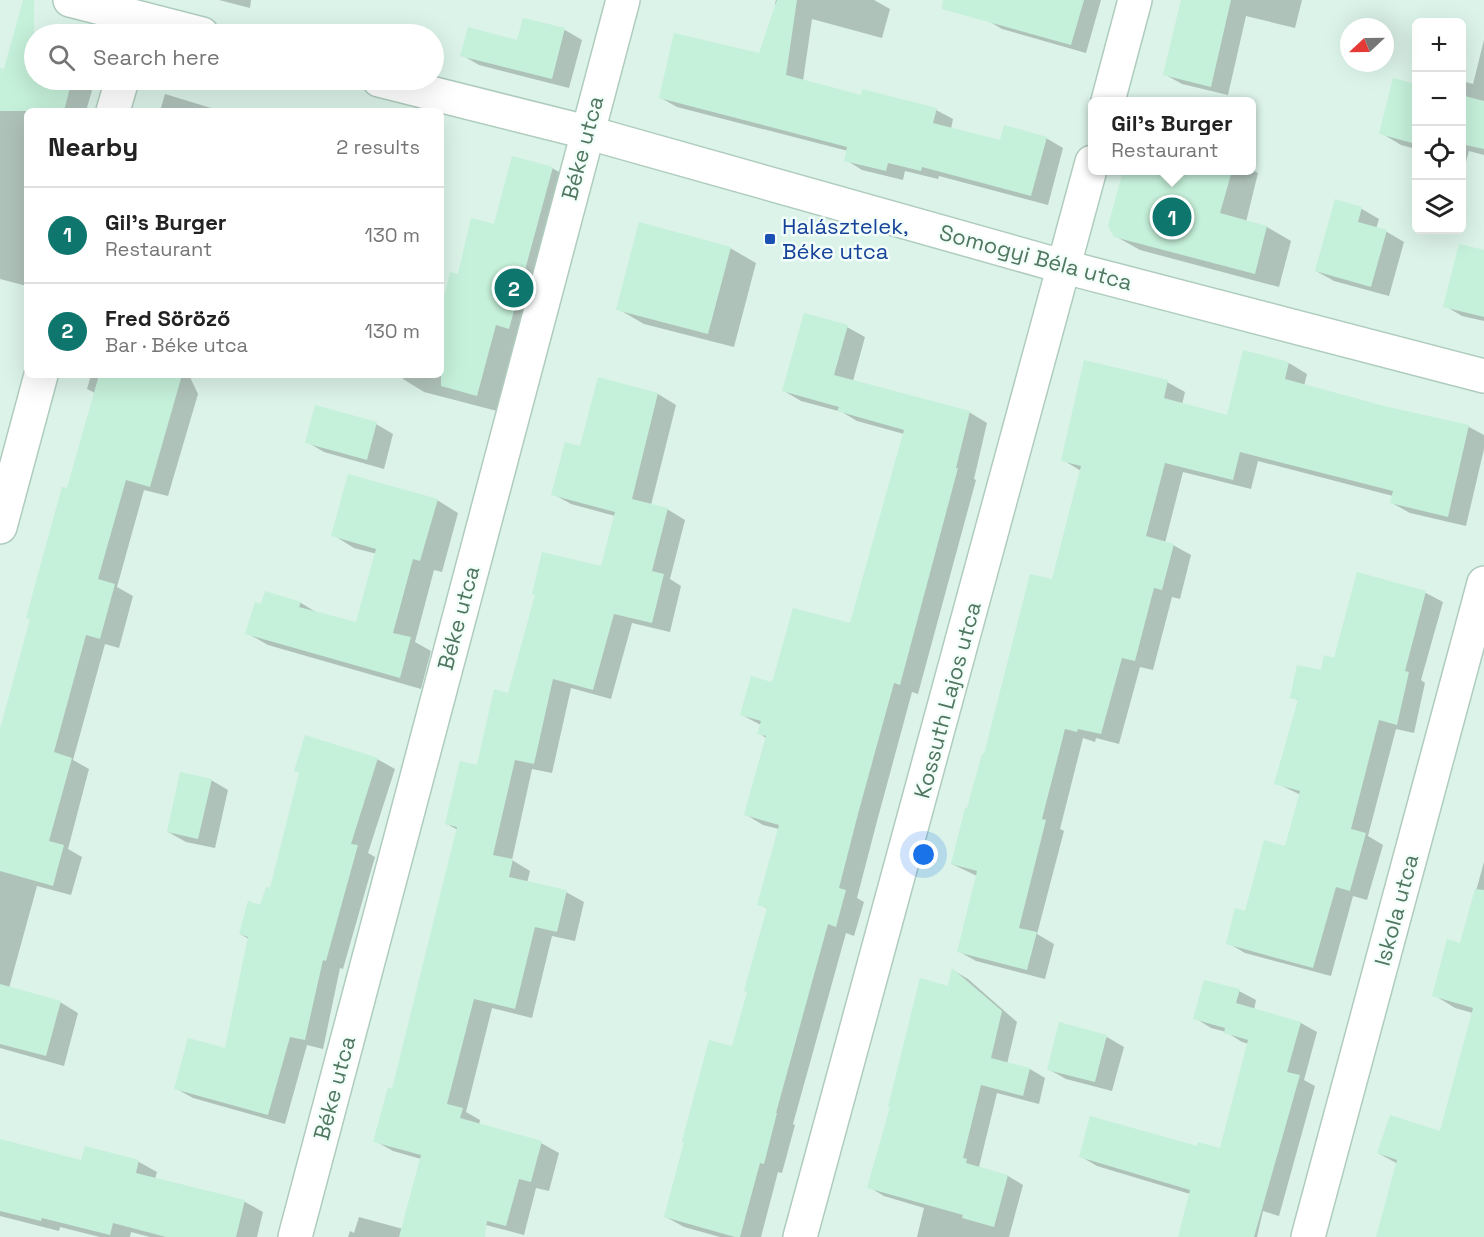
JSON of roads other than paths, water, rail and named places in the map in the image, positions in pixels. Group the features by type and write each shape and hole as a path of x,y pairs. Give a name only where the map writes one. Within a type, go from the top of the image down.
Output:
{"street":[{"path":"70,0 163,24"},
{"name":"Béke utca","path":"295,1237 586,132 623,0"},
{"path":"1109,97 1135,0"},
{"path":"114,108 119,90"},
{"name":"Somogyi Béla utca","path":"419,90 586,132 1065,267 1484,376"},
{"name":"Kossuth Lajos utca","path":"800,1237 1089,175"},
{"path":"0,527 40,378"},
{"name":"Iskola utca","path":"1308,1237 1484,583"}],"place":[{"name":"Gil's Burger","path":"1172,217"},
{"name":"Halásztelek, Béke utca","path":"770,239"},
{"name":"Fred Söröző","path":"514,288"}]}
